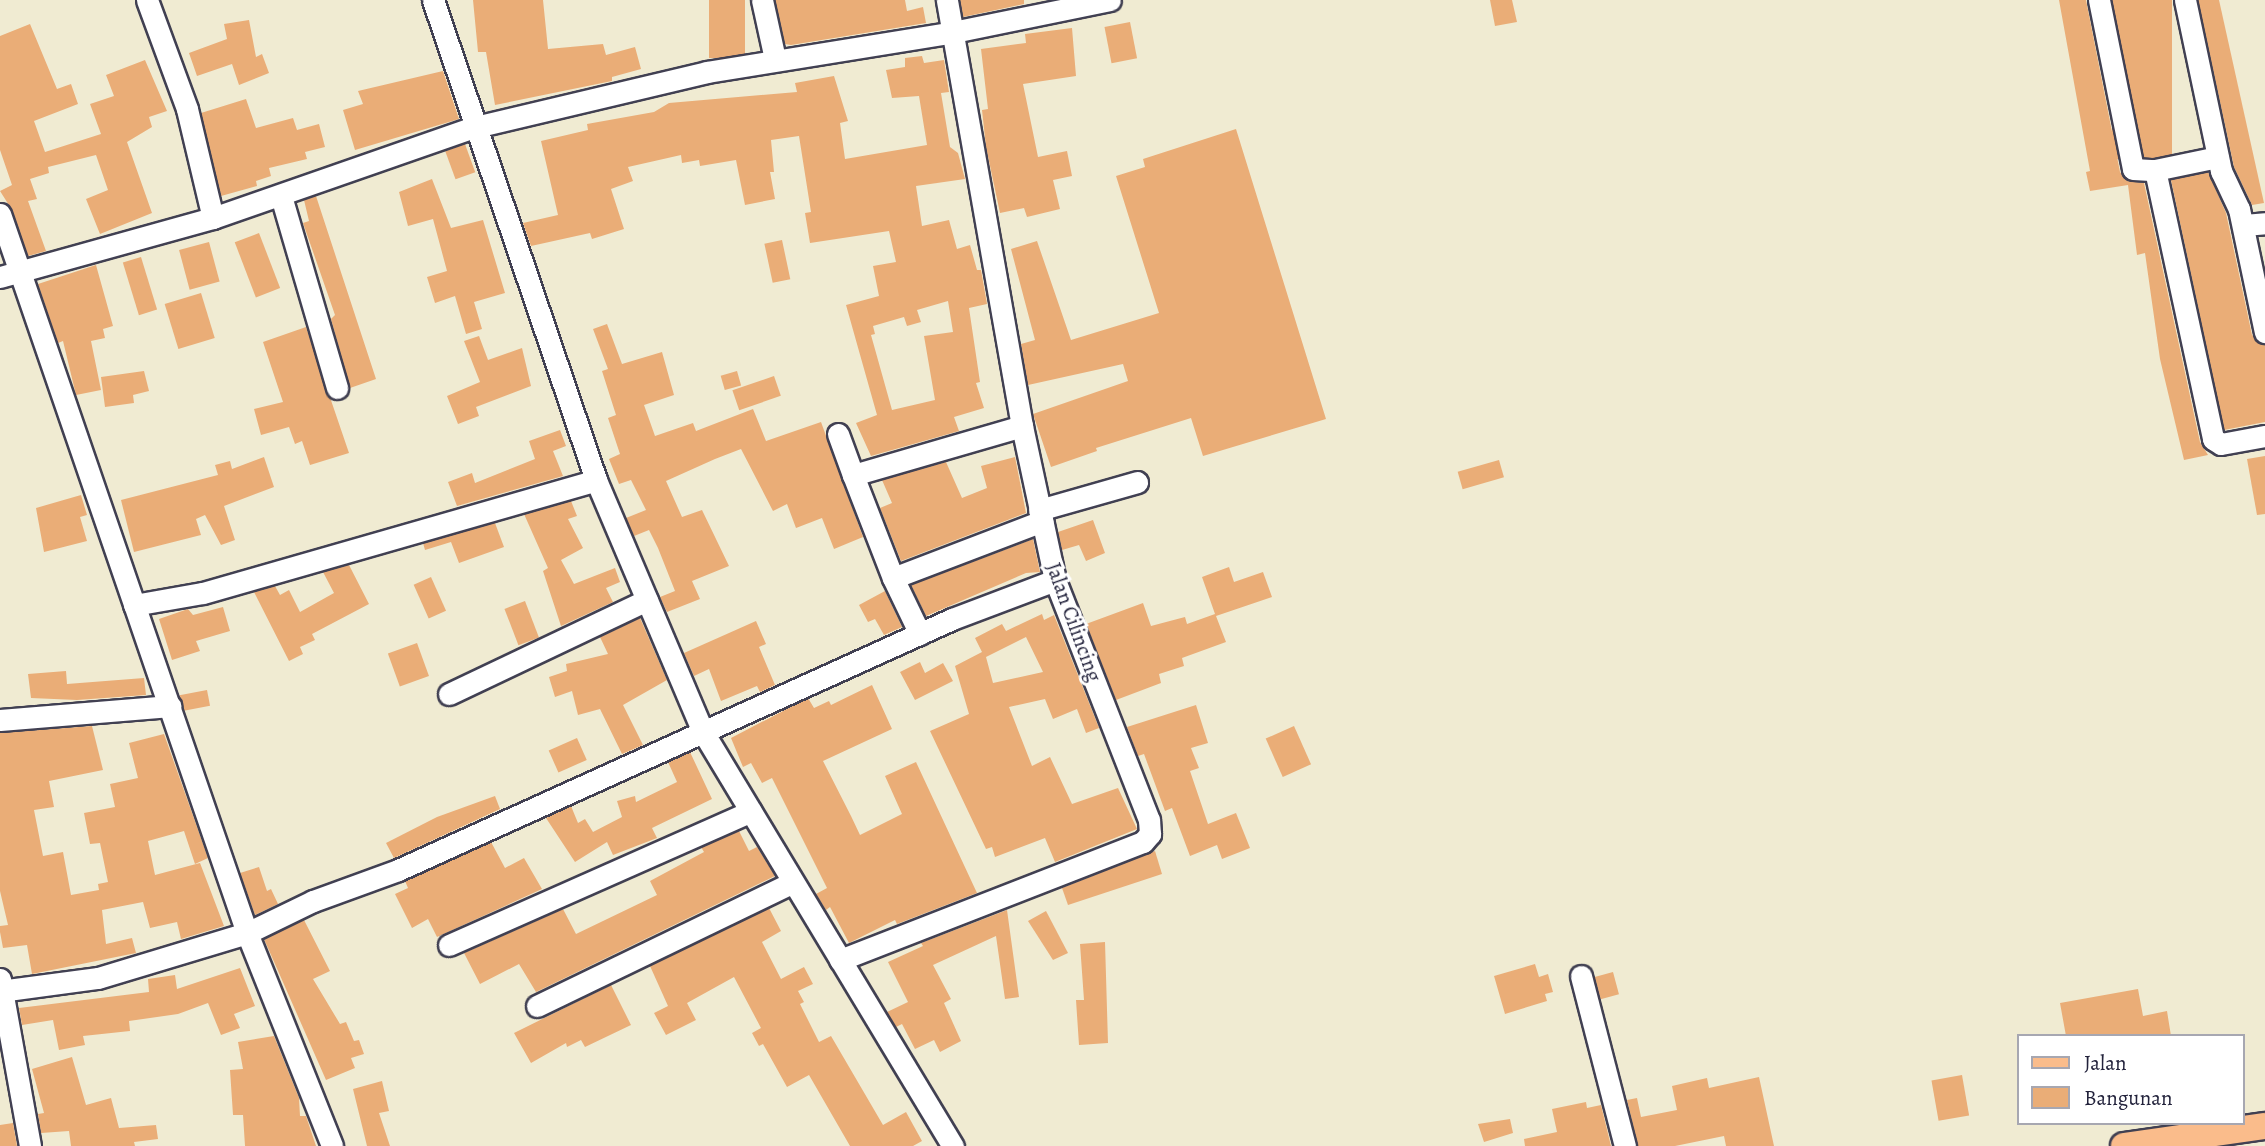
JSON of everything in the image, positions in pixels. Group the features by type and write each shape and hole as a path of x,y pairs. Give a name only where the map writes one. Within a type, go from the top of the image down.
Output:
{"main road":[{"path":"2124,1146 2265,1126"}],"street":[{"path":"147,0 187,109 213,218"},
{"path":"433,0 596,480 703,732 953,1146"},
{"path":"762,0 775,59"},
{"name":"Jalan Cilincing","path":"840,960 1143,842 1150,834 1149,820 1055,580 1022,426 947,0"},
{"path":"8,274 213,218 475,127 775,59 953,32 1110,0"},
{"path":"2099,0 2133,169 2157,178 2220,166"},
{"path":"2185,0 2220,166 2254,224 2265,332"},
{"path":"2157,178 2213,439 2221,444 2265,436"},
{"path":"281,196 337,388"},
{"path":"0,214 8,274 134,606 247,933 332,1146"},
{"path":"853,475 1022,426"},
{"path":"838,434 893,578 920,634"},
{"path":"134,606 204,593 596,480"},
{"path":"893,578 1041,516 1137,482"},
{"path":"30,1146 1,987 98,978 247,933 920,634 1055,580"},
{"path":"449,694 647,600"},
{"path":"0,720 170,706"},
{"path":"449,945 751,811"},
{"path":"537,1006 793,882"},
{"path":"1581,976 1625,1146"}],"building":[{"path":"473,0 543,0 548,49 603,44 606,55 635,47 641,69 612,77 612,81 495,105 486,52 478,52"},
{"path":"709,0 745,0 745,58 709,58"},
{"path":"775,0 905,0 907,11 923,7 926,23 791,45 785,44"},
{"path":"960,0 1024,0 1024,4 963,17"},
{"path":"1490,0 1512,0 1517,22 1495,26"},
{"path":"2059,0 2086,0 2120,172 2127,181 2144,183 2200,442 2208,455 2184,460 2160,359 2145,253 2137,255 2128,185 2090,191 2086,172 2090,171"},
{"path":"2112,0 2172,0 2172,159 2112,159"},
{"path":"2198,0 2219,0 2264,203 2252,205 2234,167"},
{"path":"249,20 256,57 262,54 269,73 239,85 232,64 197,76 189,53 227,39 224,24"},
{"path":"1130,22 1137,58 1112,63 1104,27"},
{"path":"30,24 57,89 71,84 78,104 34,121 45,152 101,134 90,104 114,96 106,75 145,60 167,111 149,117 152,127 127,142 152,213 100,234 86,199 108,190 96,155 48,167 49,173 30,179 37,199 28,201 46,251 28,256 12,210 0,191 12,185 0,150 0,36"},
{"path":"1072,28 1076,76 1023,84 1038,157 1067,151 1072,176 1053,180 1060,209 1027,217 1024,208 1000,213 986,147 982,110 988,109 981,49 1026,43 1025,34"},
{"path":"922,56 924,63 944,60 949,92 941,93 950,147 958,153 965,179 916,186 922,226 949,220 957,249 970,245 977,270 981,270 987,304 969,308 980,382 976,383 984,408 954,417 959,431 871,456 856,423 877,415 846,305 879,296 873,266 896,262 889,231 810,243 805,213 811,212 799,136 771,140 774,172 770,172 775,199 745,205 736,160 700,166 699,160 682,163 681,155 628,167 633,181 611,189 624,229 592,239 590,233 531,246 523,223 558,215 541,141 588,130 587,124 654,112 669,103 797,92 795,83 834,76 848,121 840,123 845,159 927,145 919,96 892,98 886,70 905,67 905,58","holes":["948,301 953,332 924,336 935,400 892,410 871,335 875,334 873,326 904,317 907,326 921,322 917,310"]},
{"path":"443,71 459,119 355,150 343,110 363,104 358,91"},
{"path":"246,99 256,128 293,118 297,130 319,124 325,147 305,152 307,159 269,168 271,176 256,181 257,186 221,196 201,113"},
{"path":"1236,129 1326,419 1203,456 1191,418 1096,448 1097,451 1051,467 1033,414 1128,381 1123,364 1028,385 1021,344 1035,340 1011,249 1037,241 1071,340 1159,313 1116,176 1145,167 1143,159"},
{"path":"465,144 475,172 456,179 445,151"},
{"path":"2208,172 2226,213 2252,335 2265,345 2265,422 2224,430 2171,180"},
{"path":"432,179 451,228 483,220 505,293 474,302 482,329 466,334 455,296 435,303 427,277 447,271 433,219 408,226 399,192"},
{"path":"316,196 376,379 350,388 331,319 335,315 303,223 309,221 304,200"},
{"path":"259,233 280,288 256,297 235,242"},
{"path":"782,240 790,279 773,283 764,244"},
{"path":"209,242 220,282 190,290 179,250"},
{"path":"141,257 157,310 139,315 123,263"},
{"path":"96,265 113,326 103,329 105,338 91,341 101,390 76,395 63,341 58,343 38,284"},
{"path":"201,293 215,338 178,349 165,304"},
{"path":"607,324 622,364 662,352 674,395 644,405 655,436 693,423 696,431 753,409 766,441 821,422 863,537 834,549 822,518 796,528 787,504 773,511 741,449 666,481 682,517 702,510 729,566 692,581 700,599 667,612 660,597 675,591 658,548 649,530 634,536 626,518 646,510 631,480 619,484 609,459 620,454 608,418 616,415 602,371 608,369 593,329"},
{"path":"306,327 349,453 310,465 302,441 295,444 289,427 261,435 254,409 283,402 263,342"},
{"path":"479,336 488,360 522,348 531,386 476,407 479,416 458,424 447,396 480,382 464,341"},
{"path":"144,371 149,391 133,395 134,403 105,407 101,377"},
{"path":"737,371 741,385 725,390 721,376"},
{"path":"774,376 781,396 739,410 732,390"},
{"path":"560,430 566,446 553,451 563,476 457,506 448,482 472,473 475,483 535,459 529,441"},
{"path":"2265,456 2265,514 2257,515 2247,459"},
{"path":"264,457 274,487 224,506 235,540 221,545 205,515 196,519 201,535 134,552 121,500 218,475 215,465 230,461 232,469"},
{"path":"1015,457 1026,513 901,561 880,508 892,503 882,480 946,462 962,498 987,488 981,466"},
{"path":"1499,460 1504,477 1463,489 1458,472"},
{"path":"81,495 87,515 80,517 87,541 44,552 36,508"},
{"path":"571,501 577,516 568,519 583,548 561,560 574,584 615,568 620,582 606,588 613,602 561,626 543,571 548,568 524,514"},
{"path":"1093,520 1105,553 1086,561 1079,545 1062,550 1058,532"},
{"path":"495,523 504,547 459,563 451,542 425,550 423,543"},
{"path":"1033,539 1040,572 1026,573 926,616 911,585"},
{"path":"349,565 369,604 312,634 315,640 300,647 303,654 289,661 254,592 275,586 280,595 289,590 300,612 334,593 323,572"},
{"path":"1229,567 1234,582 1263,572 1272,597 1216,616 1226,642 1182,658 1184,666 1159,674 1161,683 1116,700 1086,624 1143,603 1151,626 1185,617 1187,624 1215,614 1202,577"},
{"path":"431,577 446,611 429,619 414,585"},
{"path":"885,591 902,627 884,635 875,619 868,622 859,605"},
{"path":"525,601 539,637 518,645 504,609"},
{"path":"223,607 230,631 196,641 200,651 172,660 159,619 188,609 193,615"},
{"path":"1042,614 1044,620 1054,615 1099,728 1086,733 1077,709 1053,719 1045,699 1009,707 1032,766 1050,757 1072,804 1118,788 1137,829 1055,862 1045,838 995,857 992,847 986,849 930,731 969,714 955,666 982,652 975,638 1002,624 1006,631","holes":["1026,637 1043,672 993,683 986,657"]},
{"path":"640,618 667,680 623,705 643,745 622,754 600,709 578,715 572,691 555,697 549,677 567,671 566,664 608,654 600,637"},
{"path":"756,621 766,644 759,647 775,685 760,692 757,686 721,701 709,669 694,676 684,653"},
{"path":"417,643 429,676 400,686 388,654"},
{"path":"920,662 925,673 943,663 953,681 915,700 900,672"},
{"path":"66,671 67,684 144,678 146,695 77,700 31,698 28,674"},
{"path":"872,685 892,729 823,761 860,835 902,814 885,776 916,762 977,893 897,924 895,920 849,943 830,907 826,910 816,894 827,888 772,778 762,783 751,763 743,767 731,738 808,698 814,708 829,701 831,705"},
{"path":"207,690 210,706 183,711 180,695"},
{"path":"1196,705 1208,743 1191,748 1199,768 1190,771 1208,824 1236,813 1250,848 1222,859 1217,845 1190,856 1172,808 1165,811 1144,754 1138,756 1127,727"},
{"path":"92,726 103,770 49,781 54,807 34,810 43,856 63,852 71,895 99,890 98,884 108,882 100,843 90,844 84,813 115,807 110,784 138,778 129,743 164,734 208,858 195,864 184,831 148,841 155,875 200,863 224,926 181,939 177,922 150,928 143,902 102,910 106,944 132,938 136,953 32,974 27,945 3,948 0,932 0,926 8,925 0,891 0,733"},
{"path":"1294,726 1311,764 1283,777 1266,739"},
{"path":"577,738 587,760 558,773 549,751"},
{"path":"690,752 712,799 652,828 657,838 613,855 607,842 575,862 546,818 571,806 578,823 585,819 593,832 622,817 617,801 635,796 636,802 677,782 668,762"},
{"path":"495,796 500,809 394,858 386,843 437,817"},
{"path":"739,831 749,851 757,847 775,876 536,992 519,964 480,984 464,953 563,909 576,934 657,895 650,881 704,852 701,847"},
{"path":"491,842 505,868 524,858 542,889 437,937 428,919 412,928 395,894 408,888 405,881"},
{"path":"1155,851 1162,874 1068,905 1062,888"},
{"path":"259,867 267,891 271,889 278,904 255,915 240,873"},
{"path":"769,908 781,931 762,942 781,979 804,967 813,984 798,991 804,1002 800,1004 819,1042 831,1036 883,1125 906,1112 922,1141 913,1146 850,1146 809,1075 787,1087 763,1044 759,1046 752,1033 761,1028 734,977 687,1003 696,1020 666,1035 654,1013 668,1006 650,966"},
{"path":"1007,910 1019,997 1005,999 996,936 933,965 951,999 944,1003 961,1041 940,1052 934,1040 915,1049 902,1024 896,1027 887,1012 908,1002 888,962 923,946 921,943"},
{"path":"1046,911 1068,953 1053,960 1028,921"},
{"path":"304,920 330,971 313,979 340,1024 346,1022 354,1041 359,1040 364,1054 351,1058 355,1068 326,1080 264,939"},
{"path":"1105,942 1108,1043 1079,1045 1076,1000 1084,1000 1080,944"},
{"path":"1535,964 1539,977 1548,974 1553,992 1545,994 1547,1001 1505,1014 1494,976"},
{"path":"240,968 255,1006 234,1014 240,1028 221,1035 208,1003 178,1014 129,1021 130,1031 83,1036 85,1045 59,1050 53,1020 22,1025 19,1008 149,992 148,979 175,975 177,989"},
{"path":"1613,972 1619,994 1601,999 1595,977"},
{"path":"611,985 631,1025 585,1047 581,1040 567,1047 566,1043 531,1063 514,1033"},
{"path":"2138,989 2143,1016 2167,1011 2171,1034 2066,1034 2060,1003"},
{"path":"274,1036 299,1098 300,1116 306,1116 316,1146 245,1146 243,1115 233,1115 230,1070 243,1069 238,1042"},
{"path":"72,1057 86,1105 111,1098 119,1128 156,1125 158,1139 134,1142 135,1146 71,1146 69,1131 41,1133 38,1114 44,1113 32,1069"},
{"path":"1962,1075 1969,1115 1939,1121 1931,1080"},
{"path":"1759,1077 1774,1146 1726,1146 1724,1136 1675,1146 1638,1146 1627,1100 1637,1098 1641,1117 1677,1110 1672,1086 1707,1078 1709,1088"},
{"path":"382,1081 389,1111 379,1113 390,1146 367,1146 353,1089"},
{"path":"1586,1102 1587,1108 1601,1105 1611,1146 1525,1146 1524,1139 1557,1132 1552,1109"},
{"path":"1510,1119 1513,1133 1484,1142 1478,1124"},
{"path":"13,1123 17,1146 0,1146 0,1125"}]}
